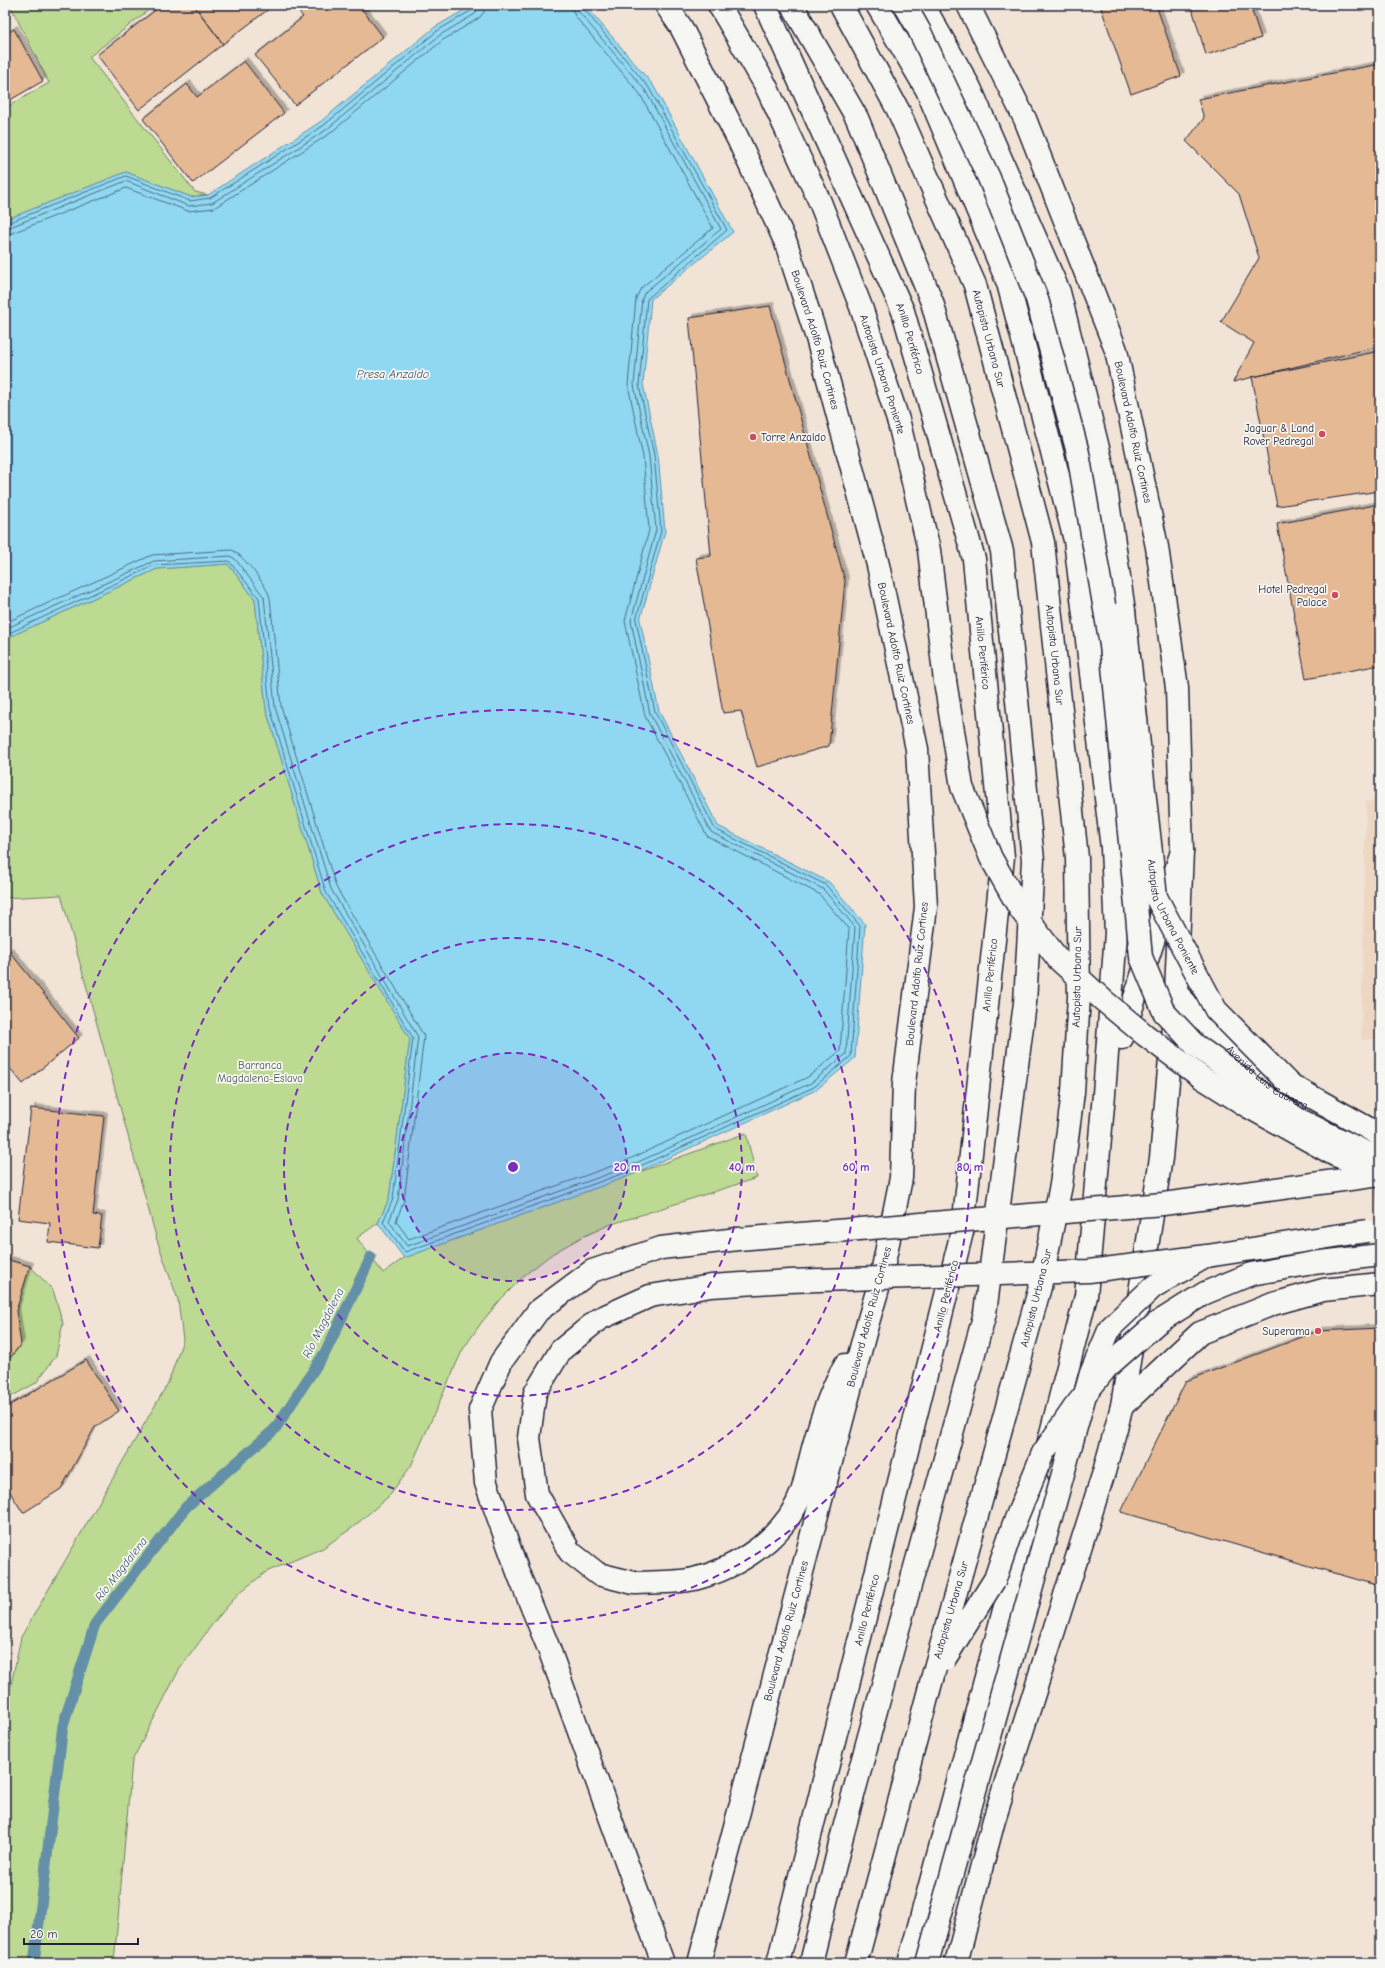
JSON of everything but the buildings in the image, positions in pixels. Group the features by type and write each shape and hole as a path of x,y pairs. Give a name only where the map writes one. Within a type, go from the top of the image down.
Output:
{"main road":[{"name":"Boulevard Adolfo Ruiz Cortines","path":"666,5 681,27 738,139 786,243 817,338 878,565 917,749 926,908 904,1083 901,1178 881,1278 866,1329 699,1963"},
{"name":"Autopista Urbana Poniente","path":"719,5 766,84 826,216 862,307 899,423 929,550 945,681 962,786 991,858 1020,909 1058,959 1103,1000 1145,1035 1201,1077 1247,1106 1334,1155 1380,1173"},
{"name":"Anillo Periférico","path":"765,5 903,311 974,559 1003,856 963,1228 778,1963"},
{"path":"792,5 857,118 932,302 1002,552 1033,860 1024,1003 985,1313 842,1836 811,1963"},
{"name":"Autopista Urbana Sur","path":"841,5 898,110 975,285 1043,542 1077,858 1079,997 1073,1092 1061,1185 1040,1287 932,1679 856,1963"},
{"path":"877,5 927,90 1008,283 1075,540 1112,848 1116,933 1104,1094 1086,1296 1025,1534 909,1963"},
{"path":"905,5 919,30 989,178 1037,299 1078,453 1111,645 1141,957 1164,1012 1195,1045 1296,1118 1365,1152 1380,1157"},
{"name":"Autopista Urbana Poniente","path":"923,5 970,88 1059,292 1103,468 1124,611 1156,897 1216,1010 1289,1084 1380,1135"},
{"name":"Boulevard Adolfo Ruiz Cortines","path":"956,1963 994,1820 1104,1472 1122,1406 1161,1158 1176,993 1182,851 1176,688 1157,547 1116,350 1025,119 968,5"},
{"path":"1104,1094 1182,851"},
{"name":"Avenida Luis Cabrera","path":"1176,993 1240,1059 1275,1090 1302,1104 1380,1123"},
{"path":"663,1963 552,1656 519,1575 486,1483 480,1410 501,1362 538,1311 592,1271 661,1248 746,1238 1163,1204 1380,1173"},
{"path":"866,1329 844,1368 826,1408 815,1441 802,1492 786,1522 769,1540 732,1565 713,1574 674,1582 634,1583 598,1574 570,1552 537,1494 529,1438 535,1393 561,1350 599,1319 650,1296 711,1286 789,1281 1089,1272 1380,1230"},
{"path":"932,1679 995,1579 1013,1526 1043,1453 1074,1408 1107,1367 1157,1323 1205,1292 1251,1274 1312,1263 1380,1255"},
{"path":"927,1963 1091,1373 1110,1328 1153,1287 1207,1256"},
{"path":"1122,1406 1200,1333 1273,1304 1323,1290 1380,1284"}],"shaded area":[{"path":"1380,800 1380,1038 1361,1040 1366,802"}],"green space":[{"path":"10,5 54,5 58,9 83,5 155,5 89,57 195,192 208,195 191,197 126,172 5,220 5,108 49,83"},
{"name":"Barranca Magdalena-Eslava","path":"228,564 255,599 266,709 322,893 410,1039 389,1199 378,1223 357,1238 383,1273 404,1258 746,1133 757,1178 609,1225 580,1238 552,1254 526,1274 502,1298 481,1323 462,1351 411,1466 388,1497 352,1528 323,1548 266,1572 239,1593 214,1622 179,1670 132,1761 114,1963 5,1963 5,1714 21,1637 168,1383 183,1340 178,1300 157,1240 61,895 5,898 5,639 157,569"},
{"path":"5,1259 30,1266 53,1290 63,1323 56,1356 36,1383 5,1400"}],"water":[{"name":"Presa Anzaldo","path":"473,5 585,5 653,85 733,232 651,299 643,384 658,455 665,531 640,620 659,711 718,826 829,882 865,924 855,1058 816,1090 629,1176 404,1258 378,1223 389,1199 410,1039 322,893 266,709 255,599 228,564 157,569 5,639 5,220 126,172 191,197 208,195 320,122 435,27"}],"waterway":[{"name":"Río Magdalena","path":"34,1963 63,1725 95,1624 186,1507 275,1429 326,1351 371,1257"}],"place":[{"name":"Jaguar & Land Rover Pedregal","path":"1322,434"},
{"name":"Torre Anzaldo","path":"753,437"},
{"name":"Hotel Pedregal Palace","path":"1335,595"},
{"name":"Superama","path":"1318,1331"}]}
